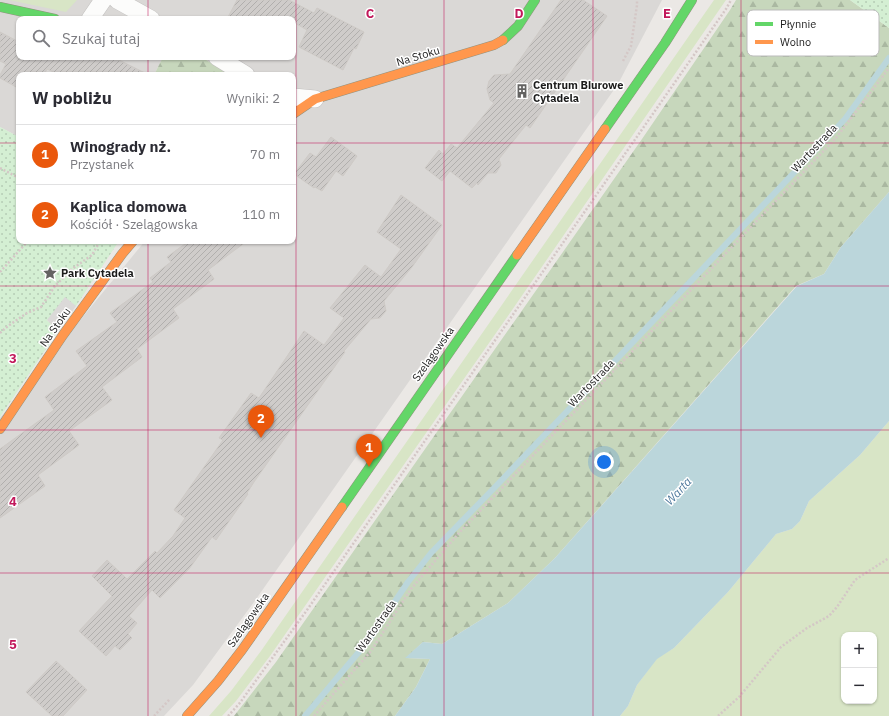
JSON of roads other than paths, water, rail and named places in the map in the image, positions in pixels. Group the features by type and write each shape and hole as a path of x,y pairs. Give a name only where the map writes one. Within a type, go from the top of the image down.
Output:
{"street":[{"path":"92,16 103,0"},
{"path":"117,0 146,16"},
{"name":"Na Stoku","path":"296,112 315,99 494,45 505,40 514,32 535,0"},
{"name":"Szelągowska","path":"187,716 242,650 634,87 688,2"},
{"path":"0,7 41,16"},
{"path":"222,60 241,72"},
{"path":"296,97 315,99"},
{"name":"Na Stoku","path":"0,429 63,335 130,244"}],"water":[{"name":"Warta","path":"889,192 889,421 860,455 809,501 800,521 792,529 776,534 728,592 674,648 657,659 637,685 628,706 620,716 395,716 416,687 430,659 405,658 423,642 442,644 508,603 555,558 797,286 824,274 841,247"}],"waterway":[{"path":"305,716 369,640 408,582 431,553 845,119 889,58"}],"place":[{"name":"Centrum Biurowe Cytadela","path":"522,91"},
{"name":"Park Cytadela","path":"50,273"},
{"name":"Kaplica domowa","path":"261,438"},
{"name":"Winogrady nż.","path":"369,467"}]}
